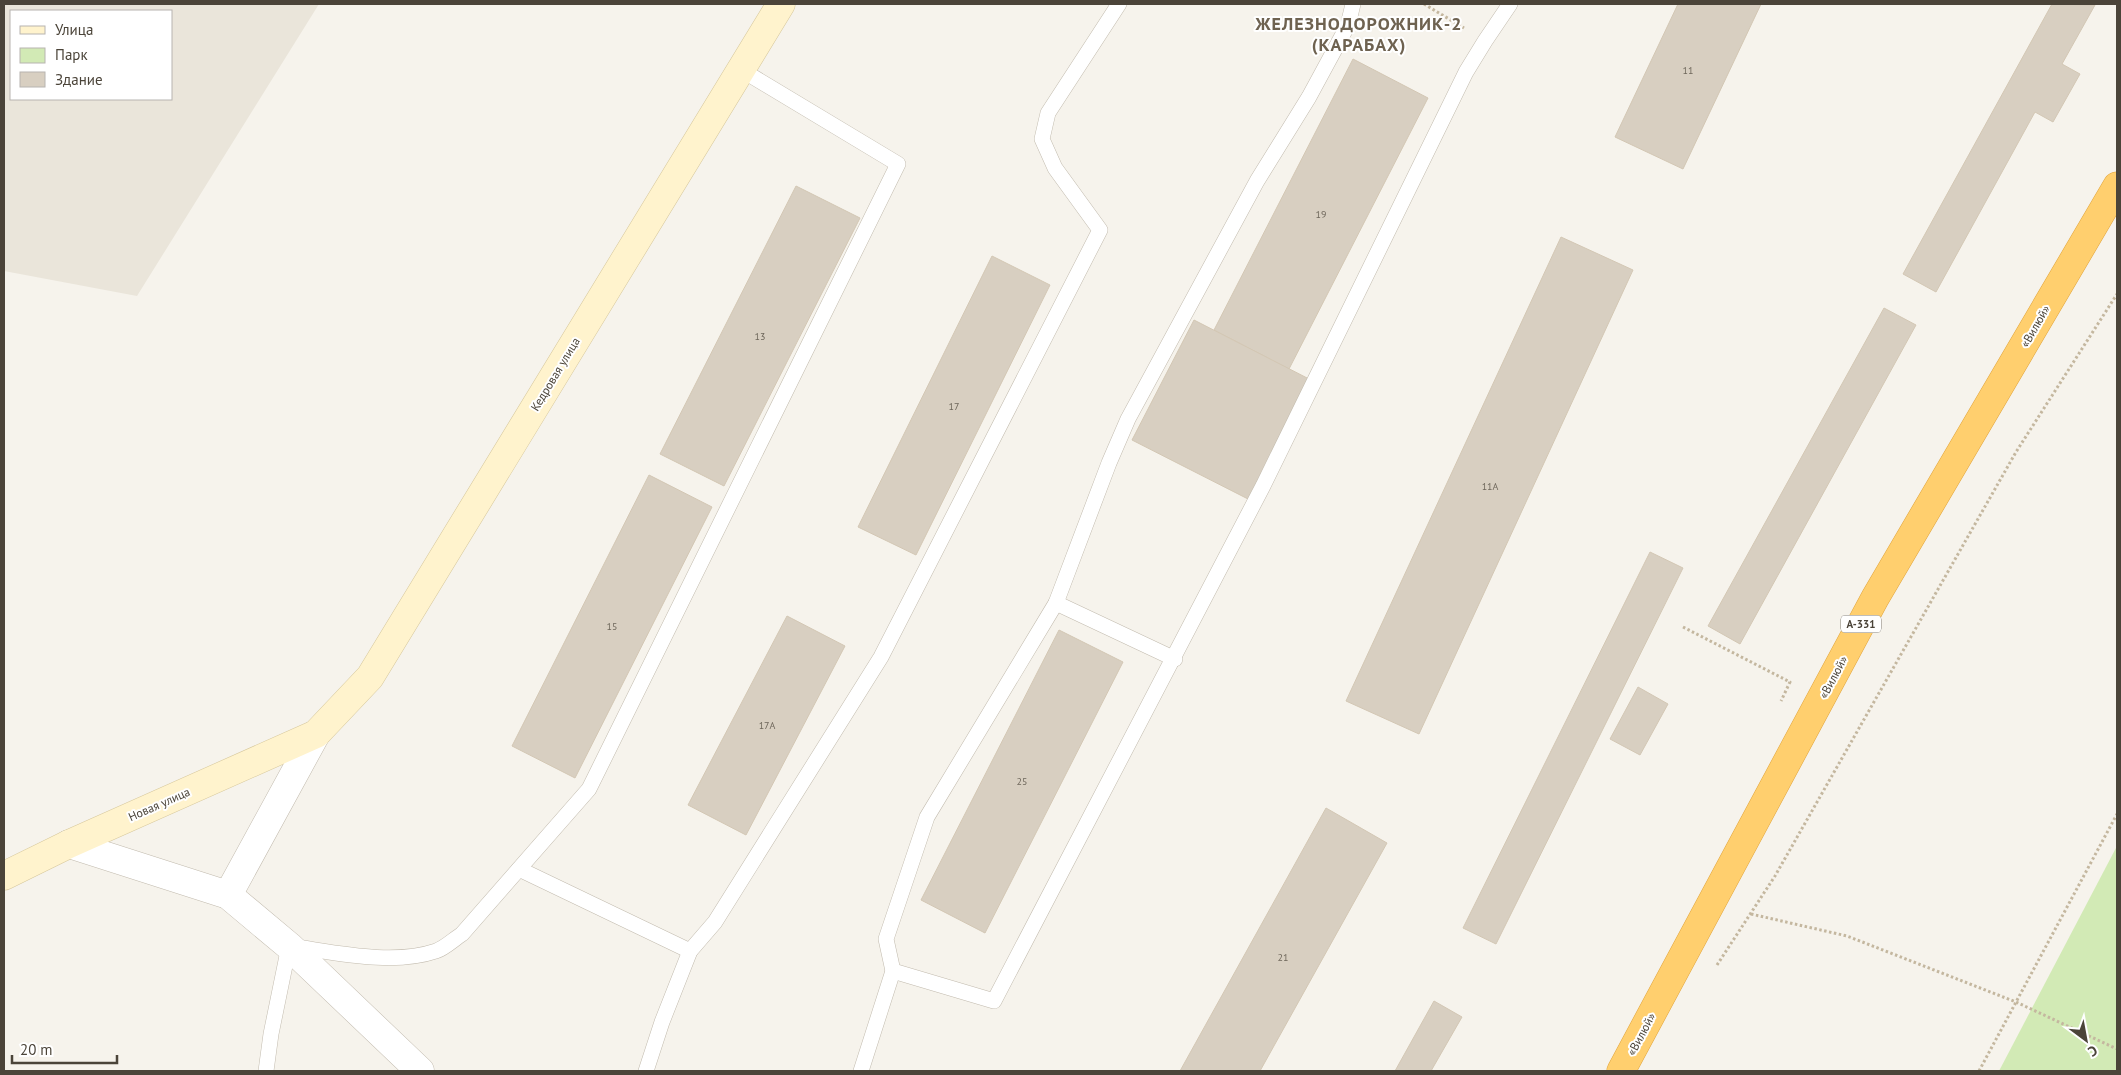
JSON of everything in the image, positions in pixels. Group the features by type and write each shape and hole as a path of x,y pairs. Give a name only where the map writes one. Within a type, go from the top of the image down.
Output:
{"highway":[{"name":"«Вилюй»","path":"1621,1071 1875,598 2117,186"}],"street":[{"name":"Кедровая улица","path":"316,734 370,677 781,4"},
{"name":"Новая улица","path":"4,876 69,844 316,734"},
{"path":"228,895 316,734"},
{"path":"69,844 228,895 289,946 420,1071"}],"lane":[{"path":"646,1071 662,1022 690,951 715,922 881,657 1100,230 1055,168 1042,139 1048,114 1119,4"},
{"path":"862,1071 893,971 886,939 927,817 1056,603 1109,463 1128,419 1258,181 1309,97 1348,25 1353,4"},
{"path":"893,971 994,1001 1264,486 1466,72 1510,4"},
{"path":"266,1071 271,1034 289,946 368,956 404,957 437,951 462,934 588,789 898,164 740,69"},
{"path":"1056,603 1174,658"},
{"path":"519,869 690,951"}],"path":[{"path":"1424,4 1485,41"},
{"path":"1712,972 1775,876 2016,452 2117,294"},
{"path":"1684,628 1790,682 1776,708"},
{"path":"1979,1071 2117,814"},
{"path":"1751,914 1847,936 2016,1002 2117,1048"}],"shaded area":[{"path":"4,4 319,4 137,296 4,271"}],"green space":[{"path":"2117,846 2117,1071 1999,1071"}],"building":[{"path":"1678,4 1761,4 1683,169 1615,137"},
{"path":"2052,4 2095,5 2062,64 2080,74 2053,122 2035,112 1936,292 1903,274"},
{"path":"1353,59 1428,98 1289,369 1214,330"},
{"path":"796,186 860,218 724,486 660,454"},
{"path":"1561,237 1633,270 1419,734 1346,701"},
{"path":"992,256 1050,285 916,555 858,527"},
{"path":"1884,308 1916,325 1740,644 1708,626"},
{"path":"1194,320 1311,380 1250,500 1132,440"},
{"path":"649,475 712,507 575,778 512,746"},
{"path":"1650,552 1683,568 1496,944 1463,928"},
{"path":"787,616 845,646 746,835 688,805"},
{"path":"1059,630 1123,662 985,933 921,900"},
{"path":"1638,687 1668,704 1640,755 1610,739"},
{"path":"1326,808 1387,843 1260,1071 1180,1071"},
{"path":"1434,1001 1462,1017 1431,1071 1395,1071"}],"district":[{"name":"ЖЕЛЕЗНОДОРОЖНИК-2 (КАРАБАХ)","path":"1359,33"}]}
